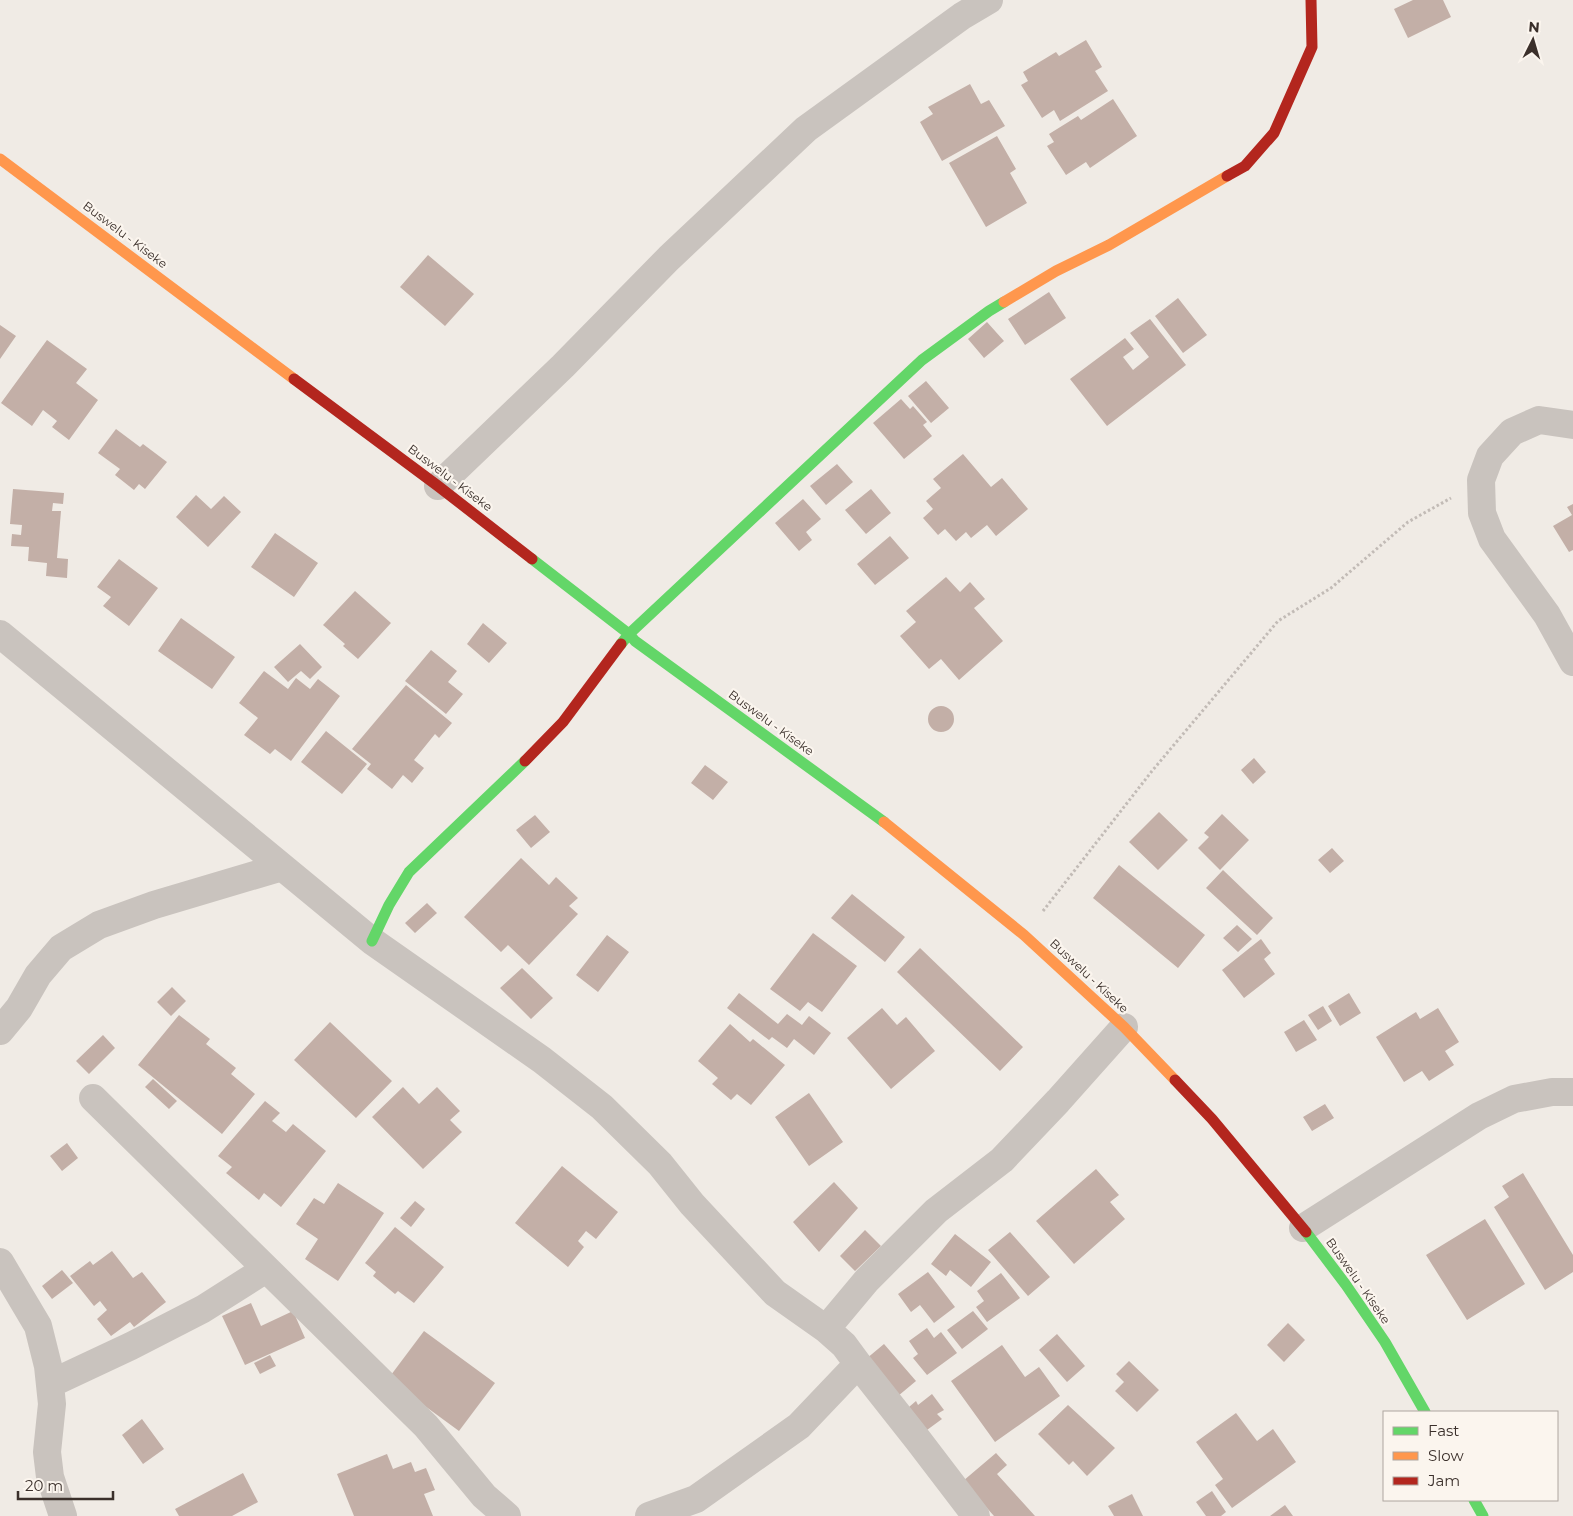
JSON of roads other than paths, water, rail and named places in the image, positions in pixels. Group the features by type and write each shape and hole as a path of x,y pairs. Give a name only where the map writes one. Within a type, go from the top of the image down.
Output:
{"main road":[{"path":"372,941 389,904 409,872 540,748 563,722 629,634 922,360 989,311 1056,271 1109,245 1244,166 1274,134 1312,47 1311,0"},
{"name":"Buswelu - Kiseke","path":"0,159 438,486 629,634 635,641 886,823 1024,935 1124,1027 1212,1118 1304,1228 1346,1285 1384,1342 1424,1411"},
{"path":"1475,1501 1483,1516"}],"street":[{"path":"438,486 563,366 669,258 806,128 962,16 989,0"},
{"path":"1573,425 1539,420 1512,432 1490,456 1481,480 1482,513 1492,539 1547,615 1573,662"},
{"path":"0,634 372,941 542,1060 602,1107 660,1164 692,1204 775,1293 826,1329 844,1345 976,1516"},
{"path":"0,1031 19,1008 38,975 61,948 99,925 154,905 282,866"},
{"path":"826,1329 867,1280 936,1211 1002,1160 1124,1027"},
{"path":"1304,1228 1479,1116 1514,1099 1566,1088"},
{"path":"93,1098 426,1426 484,1496 507,1516"},
{"path":"0,1262 38,1326 48,1366 52,1404 47,1452 50,1477 63,1516"},
{"path":"50,1384 131,1346 203,1309 266,1269"},
{"path":"662,1514 696,1499 799,1426 858,1364"}]}
